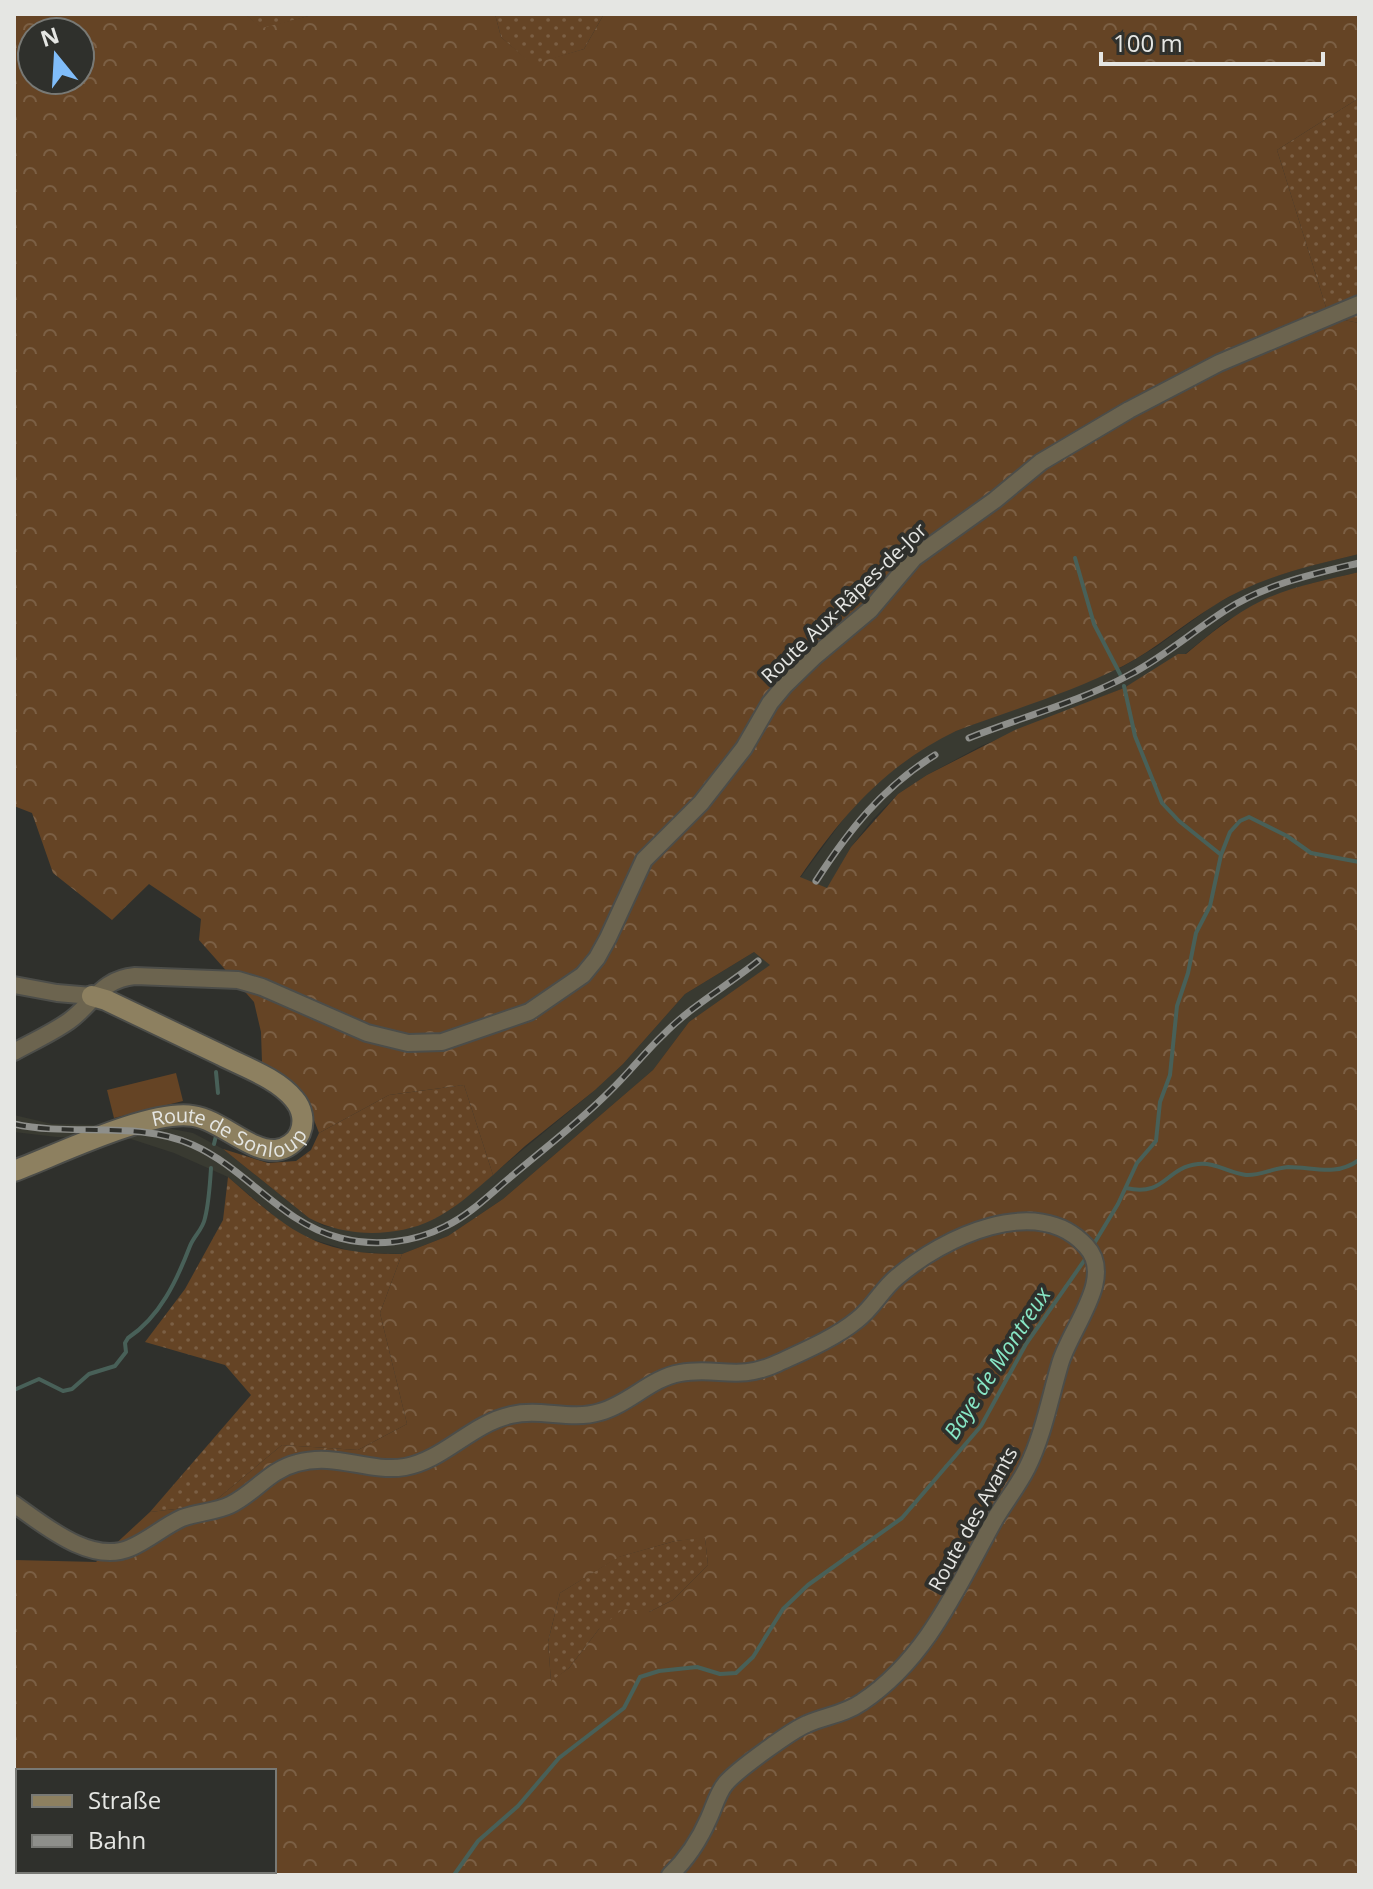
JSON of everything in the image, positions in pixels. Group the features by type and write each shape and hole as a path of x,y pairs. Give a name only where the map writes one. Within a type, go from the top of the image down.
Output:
{"street":[{"name":"Route Aux-Râpes-de-Jor","path":"14,1052 69,1020 82,1010 92,996 129,977 238,980 262,987 367,1033 408,1043 424,1044 464,1035 529,1012 583,975 608,938 644,860 701,803 744,748 770,703 785,685 870,610 914,558 995,500 1041,462 1129,410 1219,363 1359,304"},
{"name":"Route de Sonloup","path":"14,985 106,1000 279,1086 291,1095 302,1115 301,1130 289,1145 270,1149 208,1120 167,1115 14,1171"},
{"name":"Route des Avants","path":"14,1504 84,1546 100,1551 127,1550 185,1517 228,1506 278,1469 294,1463 331,1458 400,1468 422,1463 472,1430 512,1414 583,1416 602,1412 681,1373 727,1375 759,1371 858,1319 910,1266 962,1238 985,1228 1018,1221 1038,1221 1063,1229 1089,1248 1098,1265 1096,1285 1063,1353 1027,1468 932,1633 880,1689 862,1703 793,1731 725,1784 698,1842 688,1858 670,1875"}],"shaded area":[{"path":"1359,554 1359,572 1309,584 1226,621 1185,654 1124,688 981,746 927,775 898,794 873,819 851,847 827,889 800,878 853,806 881,779 929,744 1122,667 1156,647 1214,605 1254,583"},
{"path":"754,952 771,965 689,1022 653,1070 503,1199 448,1236 402,1254 354,1252 304,1237 287,1227 228,1177 174,1153 131,1139 57,1137 14,1132 14,1115 52,1124 156,1126 193,1133 223,1149 309,1218 324,1226 367,1233 451,1209 595,1090 623,1064 685,994"}],"green space":[{"path":"14,14 245,14 262,28 316,14 495,14 501,37 532,64 584,49 604,14 1359,14 1359,98 1277,150 1329,317 1359,323 1359,554 1249,587 1203,612 1147,652 1103,676 956,731 931,744 868,793 833,832 800,877 827,888 851,847 898,794 927,775 1015,730 1124,688 1178,654 1186,654 1232,618 1263,600 1298,587 1359,572 1359,1875 14,1875 14,1560 96,1562 150,1512 210,1505 282,1445 358,1450 407,1424 380,1313 402,1254 448,1236 503,1199 653,1070 689,1022 770,965 754,952 685,994 623,1064 493,1175 464,1085 389,1095 319,1133 304,1094 262,1062 261,1032 254,1002 199,940 201,919 149,884 112,920 53,873 32,813 14,806","holes":["705,1538 708,1565 673,1600 649,1612 623,1609 599,1629 569,1668 551,1681 548,1642 560,1593 619,1557 675,1541"]},
{"path":"245,14 316,14 262,29"},
{"path":"495,14 604,14 584,49 532,65 501,37"},
{"path":"1359,98 1359,323 1329,317 1277,150"},
{"path":"176,1073 183,1101 114,1118 107,1090"},
{"path":"464,1085 493,1175 449,1211 418,1226 370,1233 323,1224 309,1218 223,1149 268,1163 296,1161 311,1150 319,1133 389,1095"},
{"path":"228,1177 288,1226 325,1245 372,1253 402,1254 380,1313 407,1424 358,1450 282,1445 210,1505 150,1512 251,1395 225,1365 145,1342 185,1289 223,1220"},
{"path":"705,1537 708,1565 673,1600 649,1612 599,1629 569,1668 551,1682 548,1642 560,1593 618,1557 675,1541"}],"waterway":[{"path":"1075,558 1094,624 1120,674"},
{"path":"1124,686 1135,736 1162,803 1220,854"},
{"name":"Baye de Montreux","path":"1092,1247 1118,1204 1137,1163 1156,1141 1160,1102 1170,1075 1177,1006 1196,933 1210,906 1221,855 1230,832 1240,821 1249,817 1287,836 1311,853 1359,862"},
{"path":"216,1072 218,1093"},
{"path":"214,1144 217,1132"},
{"path":"1126,1188 1149,1189 1178,1171 1198,1164 1251,1175 1288,1167 1333,1170 1359,1160"},
{"path":"14,1390 39,1379 63,1391 72,1389 89,1374 115,1366 126,1352 128,1338 149,1320 166,1297 202,1226 211,1168"},
{"name":"Baye de Montreux","path":"454,1875 478,1841 518,1806 559,1758 624,1708 640,1677 659,1671 697,1667 720,1674 736,1673 753,1657 783,1609 808,1585 902,1518 981,1426 1026,1344 1086,1258"}],"railway":[{"path":"969,738 1110,685 1257,593 1359,563"},
{"path":"816,881 841,844 883,795 935,755"},
{"path":"14,1124 172,1137 212,1155 300,1221 319,1231 353,1241 380,1243 407,1240 446,1226 472,1209 598,1103 649,1049 697,1005 758,961"}]}
